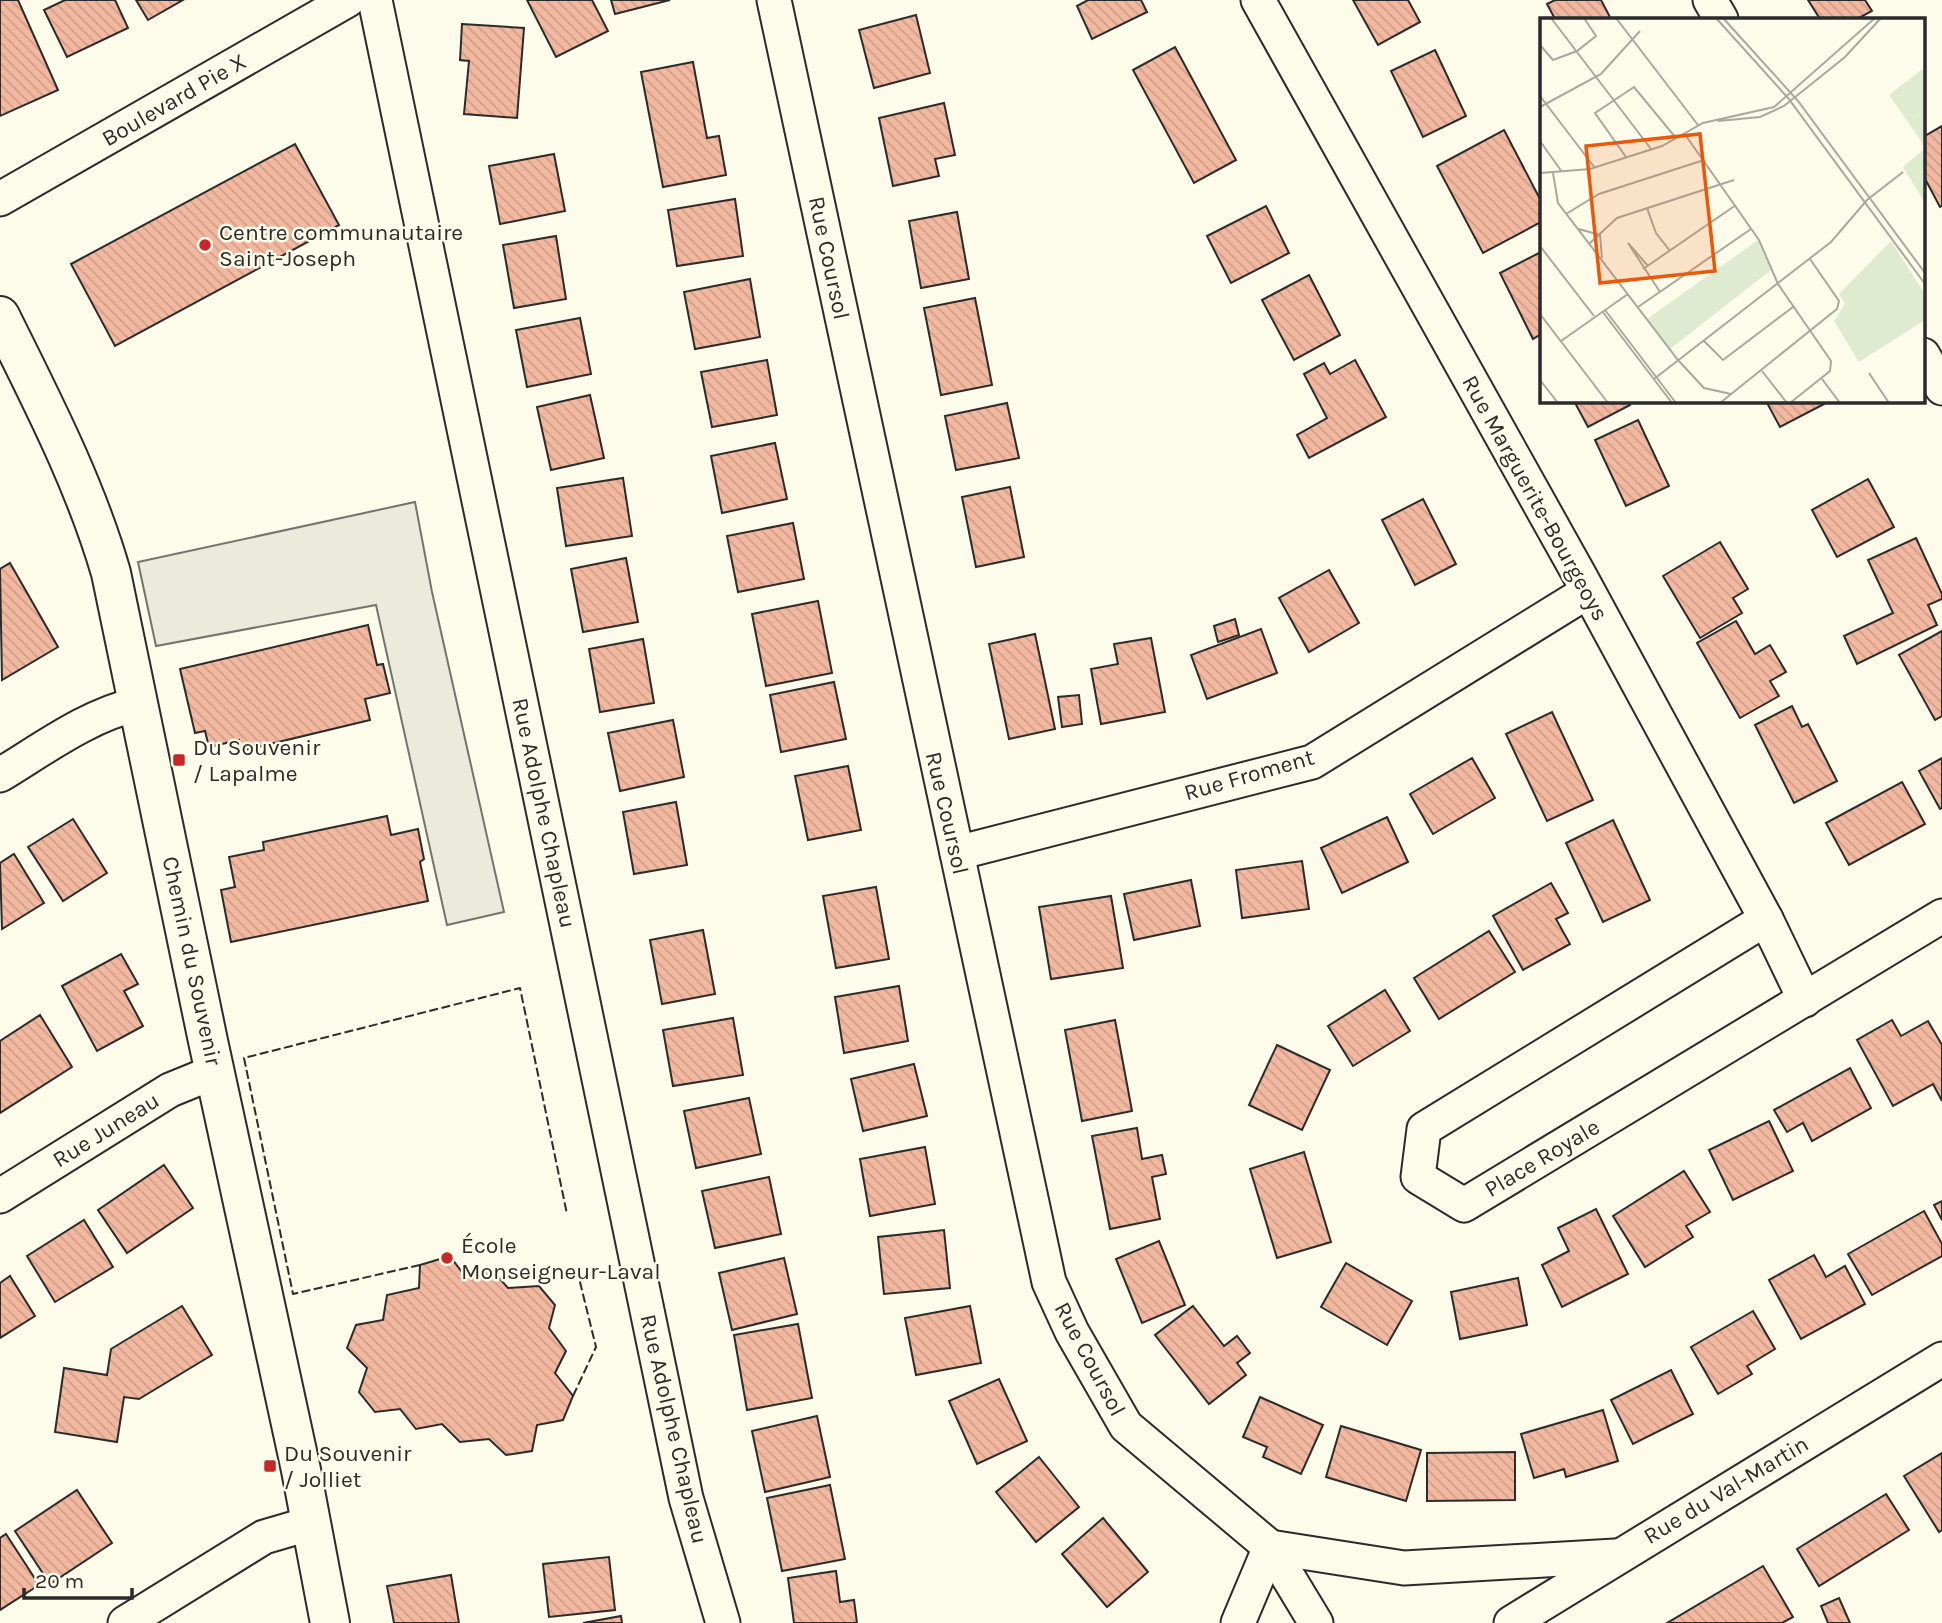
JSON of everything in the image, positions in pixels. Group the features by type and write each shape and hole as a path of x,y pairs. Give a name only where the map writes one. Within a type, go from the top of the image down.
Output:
{"street":[{"name":"Boulevard Pie X","path":"0,199 348,0"},
{"name":"Rue Adolphe Chapleau","path":"375,0 686,1498 723,1623"},
{"name":"Rue Coursol","path":"774,0 1049,1282 1072,1332 1126,1426 1270,1547 1316,1623"},
{"name":"Rue Marguerite-Bourgeoys","path":"1258,0 1766,919 1805,1000"},
{"path":"1710,0 1720,18"},
{"name":"Chemin du Souvenir","path":"5,338 78,480 98,529 117,598 312,1522 330,1623"},
{"path":"1924,357 1942,388"},
{"name":"Rue Froment","path":"957,853 1312,762 1587,592"},
{"path":"0,775 91,722 118,709 138,704"},
{"name":"Place Royale","path":"1766,919 1424,1129 1419,1177 1464,1205 1942,916"},
{"name":"Rue Juneau","path":"0,1196 170,1090 216,1074"},
{"name":"Rue du Val-Martin","path":"1511,1623 1942,1359"},
{"path":"125,1623 264,1537 312,1522"},
{"path":"1238,1623 1270,1547 1404,1568 1618,1556"}],"shaded area":[{"path":"415,502 432,592 504,912 447,925 376,605 156,646 138,562"}],"building":[{"path":"0,0 18,0 58,90 0,116"},
{"path":"65,0 115,0 128,28 67,57 44,10"},
{"path":"136,0 183,0 148,20"},
{"path":"527,0 592,0 608,31 556,57"},
{"path":"611,0 670,0 615,14"},
{"path":"1088,0 1141,0 1147,12 1092,39 1077,6"},
{"path":"1353,0 1408,0 1420,22 1378,45"},
{"path":"1555,0 1601,0 1610,18 1554,18 1547,4"},
{"path":"1808,0 1865,0 1872,11 1859,18 1819,18"},
{"path":"916,15 930,73 874,88 859,30"},
{"path":"462,24 524,28 517,118 464,114 469,61 460,60"},
{"path":"1175,47 1236,160 1194,183 1133,70"},
{"path":"1435,50 1466,116 1423,137 1391,71"},
{"path":"693,62 707,138 719,136 726,175 663,187 641,72"},
{"path":"944,103 955,155 935,159 939,176 893,186 879,118"},
{"path":"1942,126 1940,207 1924,177 1924,136"},
{"path":"1504,130 1540,199 1540,223 1483,253 1437,166"},
{"name":"Centre communautaire Saint-Joseph","path":"295,144 339,225 115,346 71,264"},
{"path":"554,154 565,211 500,224 489,166"},
{"path":"735,199 743,256 677,266 668,210"},
{"path":"1266,206 1289,253 1231,283 1207,236"},
{"path":"957,212 969,279 921,288 909,221"},
{"path":"556,236 566,299 514,308 503,245"},
{"path":"1540,253 1540,335 1533,339 1500,273"},
{"path":"1309,275 1340,335 1294,360 1262,300"},
{"path":"750,279 760,337 695,349 684,292"},
{"path":"975,298 992,385 941,395 924,308"},
{"path":"580,318 591,374 527,387 516,330"},
{"path":"767,360 777,415 712,427 701,372"},
{"path":"1355,360 1386,417 1309,458 1297,435 1327,418 1304,374 1324,363 1330,374"},
{"path":"590,395 604,458 551,470 537,407"},
{"path":"1575,402 1628,402 1630,405 1588,427"},
{"path":"1767,402 1826,402 1826,403 1780,427"},
{"path":"1007,403 1019,458 956,470 945,416"},
{"path":"1638,420 1669,486 1626,506 1595,440"},
{"path":"775,443 787,499 722,513 711,456"},
{"path":"623,478 632,536 566,546 557,488"},
{"path":"1868,479 1894,527 1837,557 1812,510"},
{"path":"1010,487 1024,557 976,567 962,497"},
{"path":"1423,499 1456,564 1415,585 1382,520"},
{"path":"793,523 804,579 738,592 727,536"},
{"path":"1916,538 1942,594 1942,599 1928,605 1937,625 1857,664 1844,636 1893,613 1868,560"},
{"path":"1720,542 1748,589 1733,598 1742,613 1700,638 1663,576"},
{"path":"626,558 638,622 583,632 571,569"},
{"path":"10,563 58,647 2,680 0,569"},
{"path":"1329,570 1359,623 1309,652 1279,598"},
{"path":"818,601 832,673 766,686 752,614"},
{"path":"1235,619 1239,635 1218,642 1214,626"},
{"path":"1736,621 1755,654 1770,645 1786,672 1770,681 1779,696 1740,718 1697,643"},
{"path":"368,625 377,665 383,664 390,693 365,699 370,720 241,751 239,740 209,747 205,731 195,733 180,669"},
{"path":"1261,629 1277,673 1207,699 1191,655"},
{"path":"1942,631 1942,716 1935,720 1899,655"},
{"path":"1035,634 1055,729 1009,739 989,644"},
{"path":"1151,638 1165,712 1101,724 1091,669 1118,664 1114,644"},
{"path":"643,639 654,703 600,712 589,649"},
{"path":"834,682 846,739 781,752 770,695"},
{"path":"1079,695 1082,724 1062,727 1058,697"},
{"path":"1792,706 1802,727 1808,724 1837,781 1794,803 1755,725"},
{"path":"1552,712 1593,800 1547,821 1506,734"},
{"path":"673,720 684,777 620,791 608,733"},
{"path":"1472,758 1495,798 1433,834 1410,794"},
{"path":"1942,758 1942,808 1940,809 1919,771"},
{"path":"848,766 861,830 808,840 795,776"},
{"path":"1902,782 1925,824 1849,865 1826,823"},
{"path":"676,802 687,865 634,874 623,812"},
{"path":"387,816 391,835 418,829 424,859 420,862 428,901 231,942 221,890 235,887 229,857 264,850 263,842"},
{"path":"1387,817 1408,862 1342,893 1321,848"},
{"path":"73,819 107,873 63,901 28,847"},
{"path":"1613,820 1650,900 1603,922 1566,843"},
{"path":"14,854 44,903 2,929 0,863"},
{"path":"1302,861 1309,909 1242,918 1236,870"},
{"path":"1191,880 1200,926 1134,940 1124,894"},
{"path":"1551,883 1568,913 1556,919 1570,944 1523,970 1493,916"},
{"path":"876,887 889,959 836,968 823,896"},
{"path":"1111,896 1123,968 1051,979 1039,907"},
{"path":"703,930 715,994 662,1004 650,940"},
{"path":"1489,931 1515,972 1439,1019 1414,978"},
{"path":"121,954 138,984 124,991 143,1026 97,1051 62,986"},
{"path":"899,986 908,1041 844,1053 835,997"},
{"path":"1385,990 1410,1031 1353,1066 1328,1026"},
{"path":"40,1015 72,1067 0,1113 0,1041"},
{"path":"733,1018 743,1075 673,1086 663,1030"},
{"path":"1115,1020 1132,1111 1082,1121 1065,1030"},
{"path":"1892,1020 1901,1036 1928,1021 1942,1045 1942,1101 1933,1084 1893,1106 1857,1040"},
{"path":"1277,1045 1330,1070 1302,1130 1249,1105"},
{"path":"914,1064 927,1116 863,1131 851,1079"},
{"path":"1850,1068 1871,1108 1812,1141 1803,1123 1787,1132 1774,1110"},
{"path":"749,1098 761,1154 696,1168 684,1111"},
{"path":"1769,1121 1793,1171 1733,1200 1709,1150"},
{"path":"1137,1128 1142,1159 1162,1155 1166,1174 1152,1177 1160,1219 1110,1229 1092,1136"},
{"path":"925,1147 935,1204 870,1216 860,1159"},
{"path":"1304,1152 1331,1242 1277,1258 1250,1169"},
{"path":"164,1165 193,1208 127,1253 98,1210"},
{"path":"1684,1171 1710,1212 1686,1226 1693,1237 1645,1267 1613,1216"},
{"path":"769,1177 781,1234 715,1248 702,1191"},
{"path":"1942,1201 1942,1220 1934,1205"},
{"path":"1596,1209 1628,1274 1562,1307 1542,1265 1569,1251 1558,1228"},
{"path":"1924,1211 1942,1244 1942,1256 1872,1295 1848,1254"},
{"path":"84,1220 113,1267 55,1302 27,1256"},
{"path":"944,1230 950,1288 884,1294 878,1237"},
{"path":"1159,1241 1185,1305 1142,1323 1116,1259"},
{"path":"1814,1255 1826,1277 1845,1266 1865,1304 1801,1339 1769,1280"},
{"path":"450,1256 464,1275 491,1269 508,1288 539,1286 555,1305 549,1328 566,1351 555,1373 573,1396 563,1420 537,1425 532,1451 506,1455 489,1439 460,1442 442,1424 416,1429 400,1409 375,1412 359,1392 367,1368 347,1348 356,1325 383,1320 387,1295 419,1288 420,1265"},
{"path":"784,1258 797,1314 732,1330 719,1273"},
{"path":"1346,1263 1412,1301 1387,1345 1321,1307"},
{"path":"10,1276 35,1316 0,1338 0,1283"},
{"path":"1518,1278 1527,1325 1460,1339 1451,1292"},
{"path":"182,1306 212,1355 139,1399 124,1397 117,1442 55,1432 64,1368 107,1375 111,1349"},
{"path":"970,1306 981,1363 916,1375 905,1318"},
{"path":"1193,1306 1224,1346 1237,1336 1250,1353 1237,1363 1246,1375 1209,1404 1155,1335"},
{"path":"1753,1311 1775,1349 1747,1366 1752,1374 1718,1394 1691,1347"},
{"path":"798,1324 812,1398 747,1410 734,1335"},
{"path":"1671,1370 1693,1414 1633,1444 1611,1400"},
{"path":"999,1379 1027,1441 977,1464 949,1401"},
{"path":"1260,1397 1323,1425 1301,1474 1263,1457 1267,1447 1243,1437"},
{"path":"1603,1410 1618,1461 1566,1477 1564,1469 1534,1478 1521,1434"},
{"path":"817,1416 830,1477 765,1492 752,1431"},
{"path":"1341,1426 1421,1450 1406,1501 1326,1477"},
{"path":"1515,1452 1515,1500 1427,1501 1427,1453"},
{"path":"1942,1453 1942,1530 1939,1532 1904,1476"},
{"path":"1039,1457 1079,1507 1036,1542 996,1492"},
{"path":"830,1485 845,1559 782,1571 767,1498"},
{"path":"77,1490 112,1543 50,1584 15,1531"},
{"path":"1886,1494 1909,1530 1819,1586 1797,1549"},
{"path":"1103,1518 1148,1572 1107,1607 1062,1554"},
{"path":"6,1534 39,1585 0,1610 0,1538"},
{"path":"609,1557 615,1610 549,1617 543,1564"},
{"path":"1763,1566 1793,1617 1782,1623 1667,1623"},
{"path":"836,1571 840,1602 854,1600 857,1623 794,1623 788,1578"},
{"path":"451,1575 459,1623 394,1623 387,1586"},
{"path":"1839,1598 1850,1623 1828,1623 1821,1606"},
{"path":"621,1616 622,1623 583,1623"}],"fence":[{"path":"420,1265 293,1294 244,1058 520,988 567,1214"},
{"path":"573,1396 596,1347 576,1266"}],"place":[{"name":"Centre communautaire Saint-Joseph","path":"205,245"},
{"name":"Du Souvenir / Lapalme","path":"179,760"},
{"name":"École Monseigneur-Laval","path":"447,1258"},
{"name":"Du Souvenir / Jolliet","path":"270,1466"}]}
